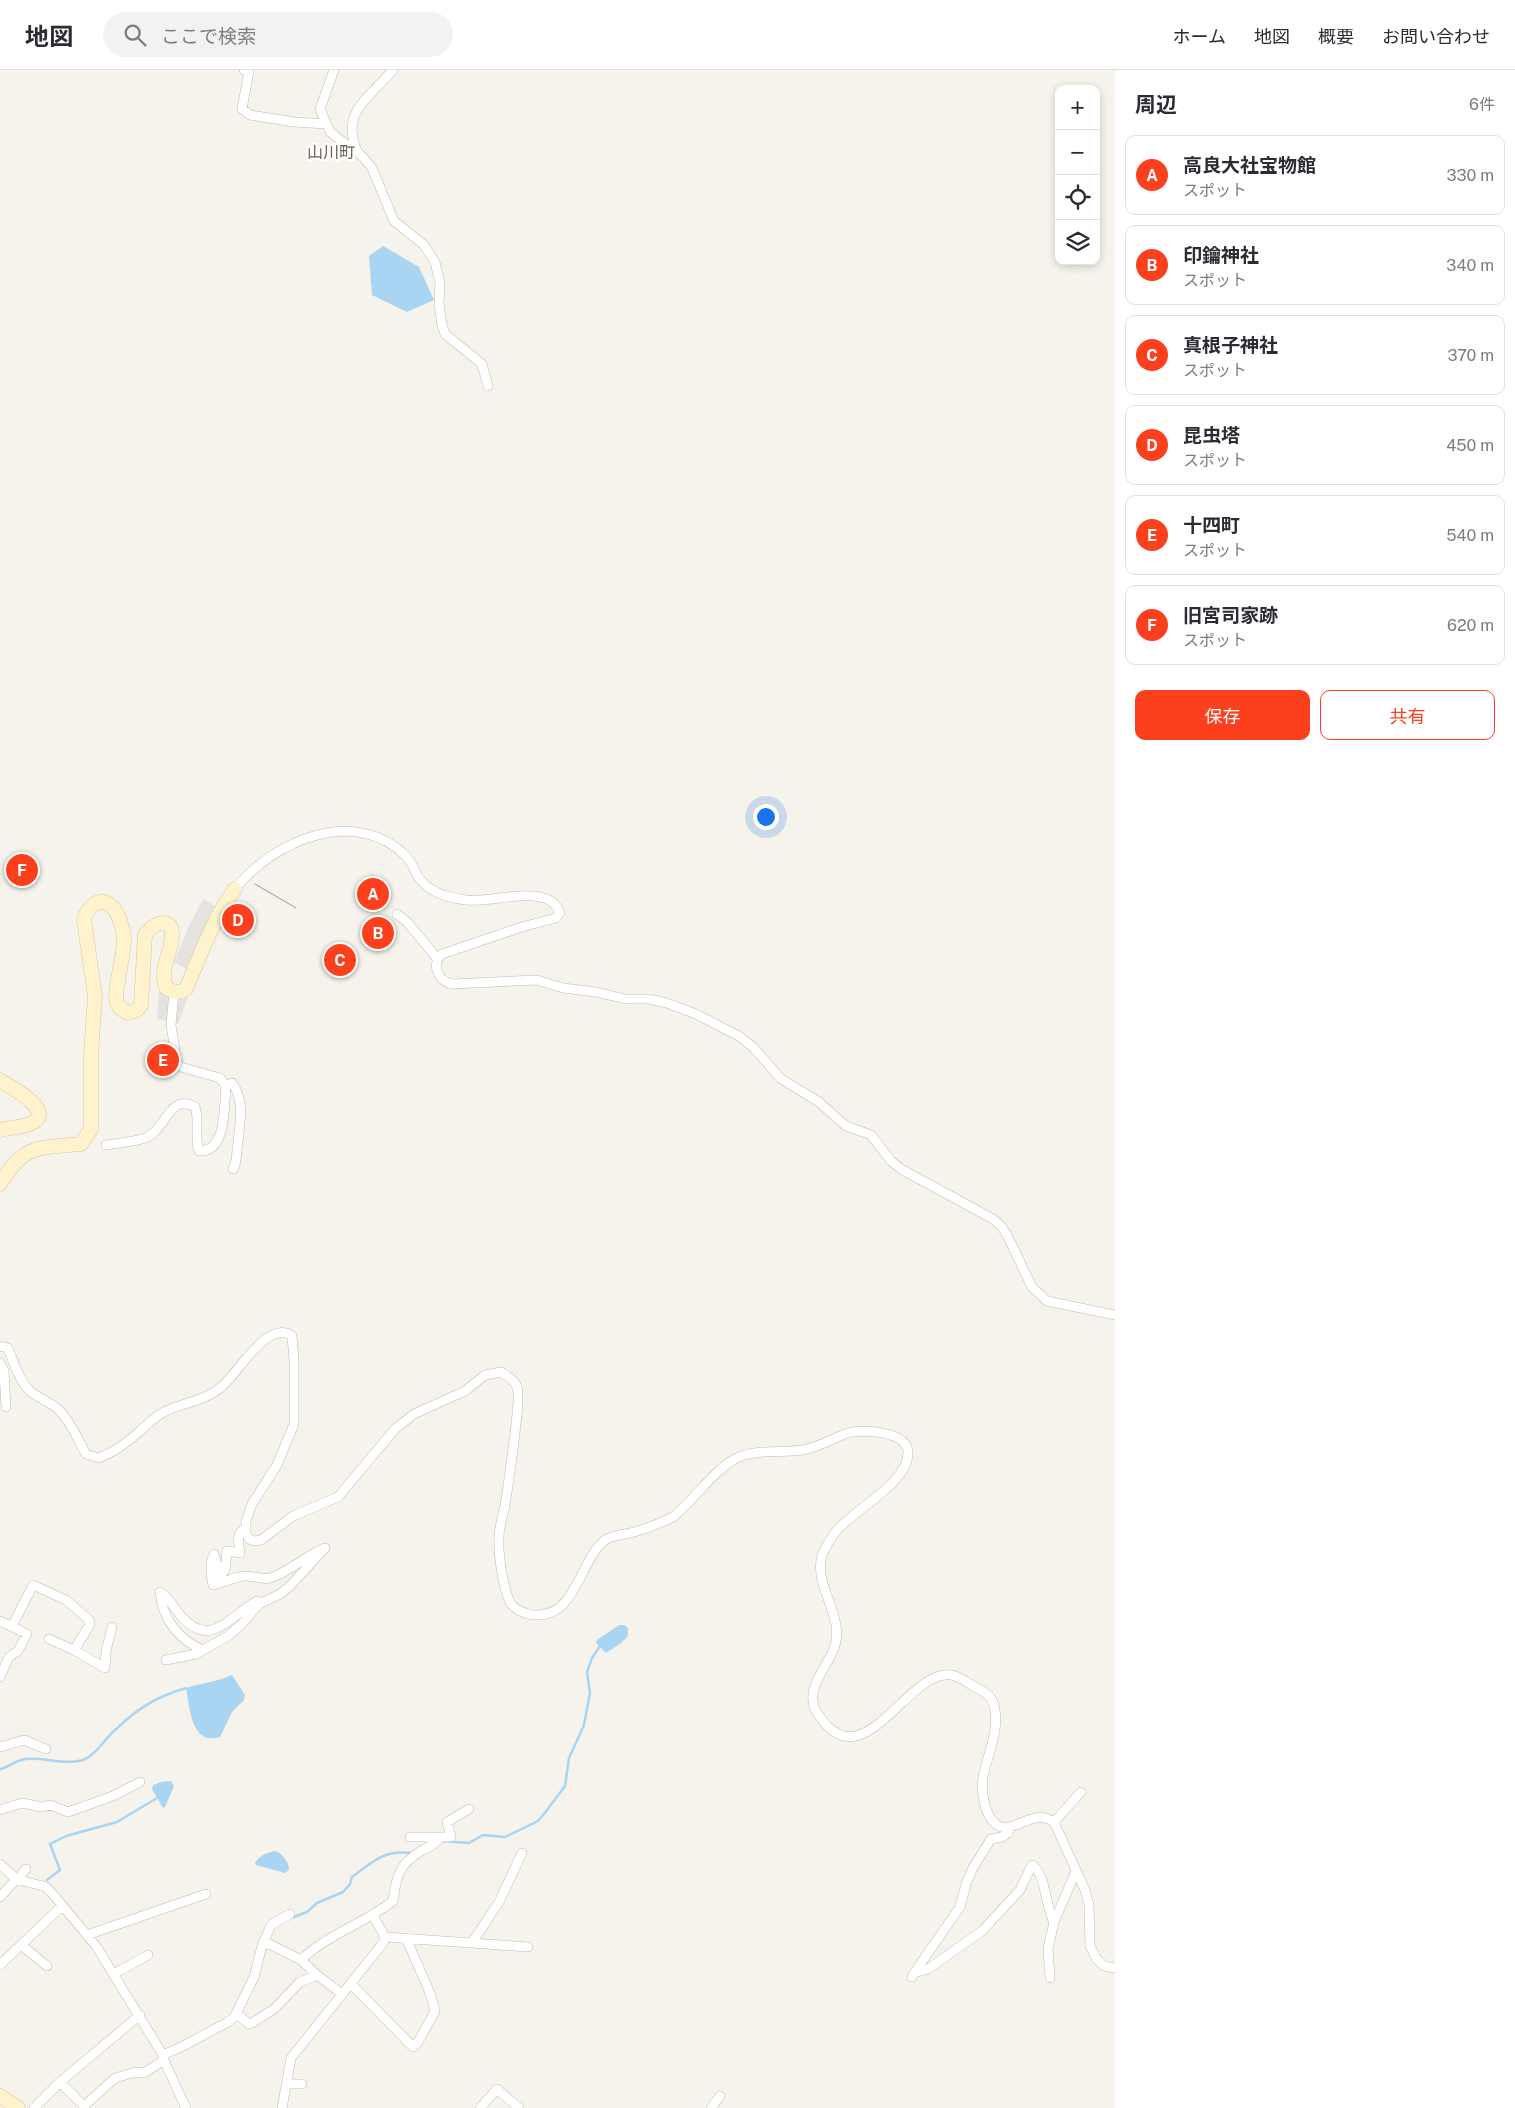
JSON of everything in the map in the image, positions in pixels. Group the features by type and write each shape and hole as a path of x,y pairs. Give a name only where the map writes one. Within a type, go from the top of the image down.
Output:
{"street":[{"path":"244,70 249,71 242,109 250,116 326,124"},
{"path":"334,70 320,109 326,124 330,132 358,152 372,168 394,220 423,244 435,262 440,283 439,304 445,334 482,364 488,386"},
{"path":"358,152 351,130 358,105 377,89 393,70"},
{"path":"0,1184 11,1165 23,1154 39,1148 81,1144 91,1129 91,1054 96,996 84,920 86,910 92,904 100,902 110,904 117,912 124,936 123,958 116,996 122,1010 128,1012 137,1010 140,1005 145,935 150,926 159,923 170,927 172,934 163,979 166,988 174,992 186,990 226,901 248,872 276,852 304,839 336,831 356,832 383,840 406,856 421,880 435,892 450,898 469,901 531,896 547,898 558,905 560,913 556,918 522,927 442,954 437,958 436,966 438,976 446,982 452,984 537,980 563,988 596,992 625,1000 649,1000 667,1003 696,1014 739,1036 754,1048 780,1078 793,1088 818,1102 846,1126 871,1135 891,1161 901,1168 993,1219 1008,1237 1032,1286 1047,1301 1115,1315"},
{"path":"397,914 407,922 437,958"},
{"path":"106,1145 145,1138 155,1133 175,1105 189,1103 195,1107 198,1114 197,1145 199,1151 206,1152 213,1148 218,1141 223,1119 226,1086 220,1078 180,1067 177,1064 171,1025 174,992"},
{"path":"0,1080 34,1103 38,1110 38,1116 36,1121 25,1126 0,1130"},
{"path":"226,1086 232,1083 236,1088 240,1106 240,1132 236,1164 232,1169"},
{"path":"0,1346 8,1348 21,1379 32,1393 46,1399 59,1410 69,1422 86,1454 99,1458 118,1448 140,1432 150,1420 164,1412 221,1388 258,1344 268,1337 280,1333 288,1333 292,1336 294,1424 277,1465 252,1504 246,1521 246,1533 251,1540"},
{"path":"0,1363 4,1370 6,1407"},
{"path":"240,1553 251,1540 261,1540 293,1516 338,1497 389,1436 414,1414 465,1390 485,1375 501,1372 512,1379 517,1388 517,1420 499,1539 500,1555 511,1602 518,1610 528,1615 550,1613 571,1596 595,1552 605,1541 613,1536 633,1532 673,1517 736,1458 750,1454 804,1450 858,1431 893,1435 905,1442 908,1448 908,1455 897,1478 834,1533 821,1558 823,1581 833,1609 836,1644 817,1680 812,1702 817,1714 831,1729 851,1737 861,1736 930,1679 943,1675 954,1675 986,1693 992,1701 995,1716 993,1746 982,1779 986,1809 991,1819 998,1826 1010,1828 1035,1816 1048,1817 1054,1822 1089,1905 1090,1946 1096,1958 1104,1966 1115,1968"},
{"path":"240,1553 238,1536 246,1528"},
{"path":"203,1650 189,1644 178,1634 161,1606 160,1592 194,1629 203,1631 221,1627 256,1601 280,1594 289,1587 325,1548 313,1552 289,1569 271,1578 261,1579 243,1576 213,1585 211,1560 214,1554 220,1577 225,1570 227,1550 240,1553"},
{"path":"12,1626 33,1585 66,1600 90,1622 85,1634 74,1650"},
{"path":"166,1660 203,1650 228,1636 242,1624 259,1604 268,1598"},
{"path":"0,1621 27,1634 18,1651 9,1657 0,1677"},
{"path":"49,1639 74,1650 105,1668 106,1651 112,1627"},
{"path":"0,1747 24,1740 46,1750"},
{"path":"0,1810 22,1803 42,1807 50,1805 68,1812 113,1796 140,1782"},
{"path":"1054,1822 1081,1792"},
{"path":"410,1837 438,1840 450,1837 447,1822 469,1809"},
{"path":"1010,1828 1008,1833 1002,1837 991,1839 966,1884 960,1907 913,1975 928,1969 982,1932 1020,1890 1032,1865 1036,1867 1045,1890 1046,1905 1054,1922"},
{"path":"301,1960 324,1943 373,1916 393,1901 395,1881 402,1866 438,1840"},
{"path":"472,1942 499,1902 522,1853"},
{"path":"0,1864 17,1879 46,1887 87,1934 140,2015 163,2057 186,2108"},
{"path":"0,1897 26,1869"},
{"path":"1050,1978 1048,1949 1054,1922 1076,1871"},
{"path":"87,1934 206,1894"},
{"path":"0,1965 62,1906"},
{"path":"60,2082 84,2106 115,2078 136,2072 147,2072 163,2057 228,2022 234,2016 254,1977 262,1946 271,1925 290,1914"},
{"path":"282,2108 291,2058 383,1943 385,1937 373,1916"},
{"path":"385,1937 472,1942 528,1948"},
{"path":"351,1984 413,2047 418,2042 434,2011 430,1993 406,1938"},
{"path":"262,1946 269,1944 301,1960 342,1994"},
{"path":"21,1945 47,1966"},
{"path":"114,1974 148,1955"},
{"path":"234,2016 238,2015 248,2024 252,2023 274,2009 300,1982 317,1975"},
{"path":"34,2108 60,2082 140,2015"},
{"path":"286,2084 302,2084"},
{"path":"480,2108 497,2089 519,2108"},
{"path":"0,2096 18,2108"},
{"path":"711,2108 720,2096"}],"shaded area":[{"path":"203,899 217,907 188,970 174,962"},
{"path":"159,992 188,997 178,1024 157,1019"}],"water":[{"path":"383,246 419,267 434,300 407,312 372,295 369,256"},
{"path":"619,1625 624,1625 628,1628 628,1636 606,1653 596,1643 597,1640"},
{"path":"232,1675 245,1695 244,1700 232,1712 220,1737 210,1738 203,1736 198,1731 191,1715 186,1688"},
{"path":"171,1781 174,1786 163,1808 152,1789 153,1785"},
{"path":"275,1851 281,1854 287,1861 289,1870 285,1873 256,1865 255,1863 261,1856"}],"waterway":[{"path":"441,1841 469,1843 483,1835 505,1837 538,1821 544,1814 565,1786 569,1758 584,1725 590,1693 587,1672 592,1658 600,1646"},
{"path":"0,1769 28,1759 76,1762 88,1758 114,1731 139,1710 165,1695 186,1688"},
{"path":"47,1880 60,1870 50,1844 66,1836 117,1822 157,1798"},
{"path":"291,1918 307,1912 317,1903 343,1892 350,1884 352,1877 379,1858 393,1853 411,1853"}],"tram line":[{"path":"255,884 296,908"}],"place":[{"name":"旧宮司家跡","path":"22,870"},
{"name":"高良大社宝物館","path":"373,894"},
{"name":"昆虫塔","path":"238,920"},
{"name":"印鑰神社","path":"378,933"},
{"name":"真根子神社","path":"340,960"},
{"name":"十四町","path":"163,1060"}],"district":[{"name":"山川町","path":"331,152"}]}
